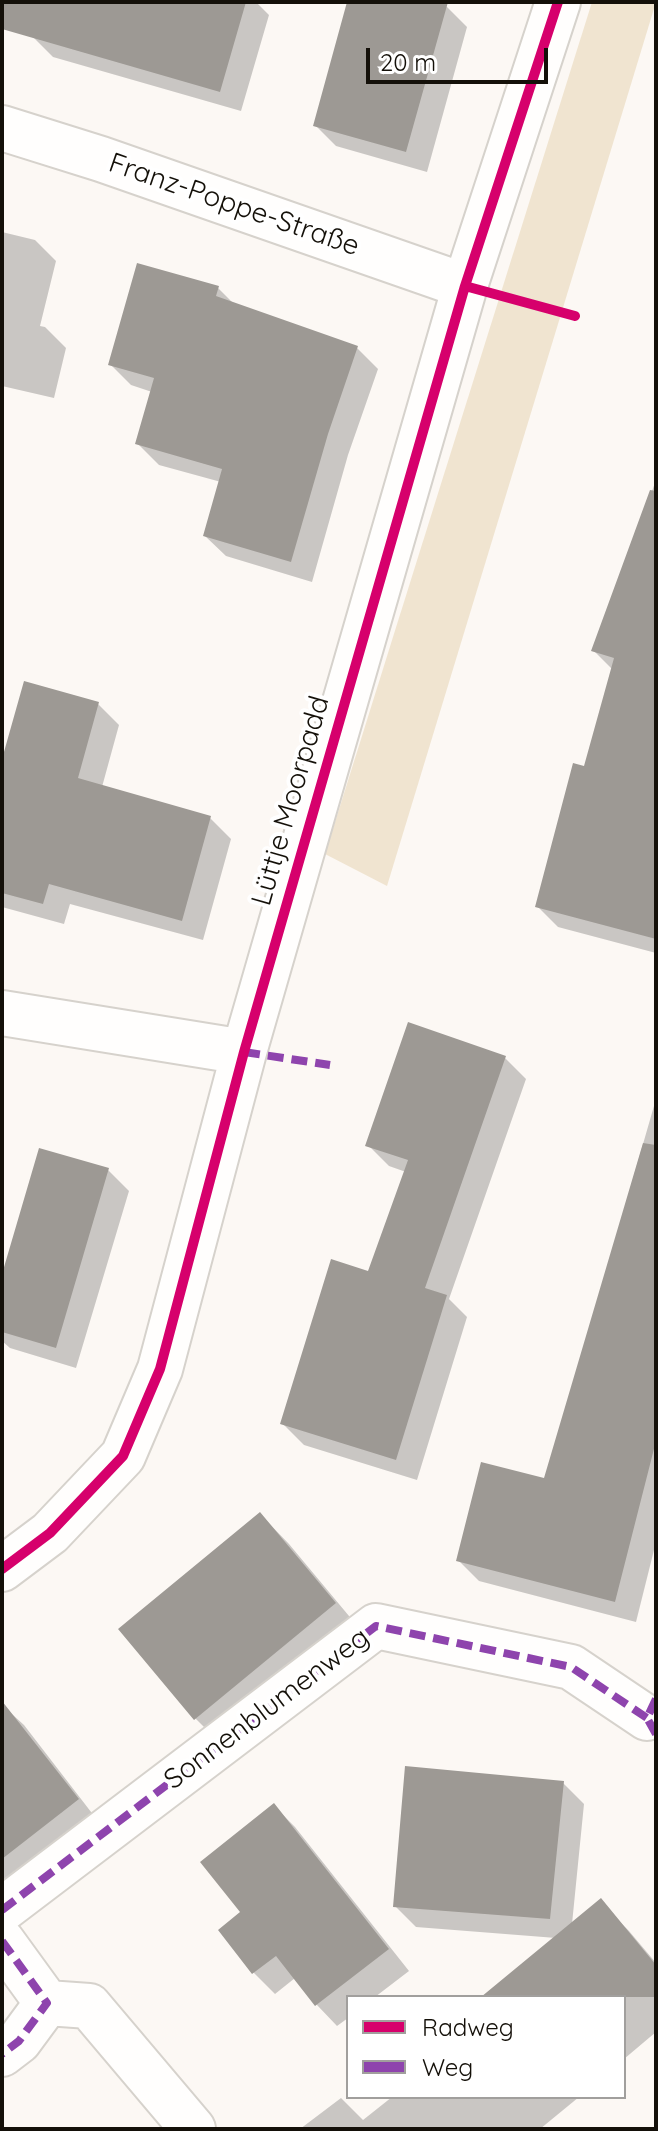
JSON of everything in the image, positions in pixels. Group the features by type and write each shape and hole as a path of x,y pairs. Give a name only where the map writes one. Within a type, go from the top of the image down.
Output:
{"street":[{"name":"Lüttje Moorpadd","path":"2,1569 50,1533 123,1456 160,1369 244,1052 465,286 558,2"},
{"name":"Franz-Poppe-Straße","path":"2,128 101,159 465,286"},
{"path":"2,1013 244,1052"},
{"name":"Sonnenblumenweg","path":"2,1910 376,1626 571,1667 653,1717"},
{"path":"2,1941 47,2003 89,2006 193,2129"},
{"path":"2,2054 19,2041 47,2003"}],"shaded area":[{"path":"592,2 656,2 387,886 325,854"}],"building":[{"path":"2,2 246,2 220,92 2,29"},
{"path":"347,2 448,2 406,152 313,126"},
{"path":"137,263 219,286 216,296 358,346 328,434 291,562 203,536 222,469 135,444 154,378 108,365"},
{"path":"650,490 656,491 656,939 535,907 573,763 584,766 614,658 591,651"},
{"path":"24,681 99,702 78,778 211,816 182,921 49,884 43,904 2,893 2,759"},
{"path":"408,1022 506,1056 425,1288 447,1295 396,1460 280,1424 331,1259 368,1271 408,1160 365,1146"},
{"path":"643,1143 656,1145 656,1441 615,1602 456,1561 481,1462 544,1478"},
{"path":"39,1148 109,1168 56,1348 2,1332 2,1274"},
{"path":"260,1512 336,1603 194,1720 118,1629"},
{"path":"2,1701 79,1799 2,1859"},
{"path":"405,1766 564,1781 550,1919 393,1907"},
{"path":"274,1803 389,1949 315,2006 276,1956 252,1974 218,1930 240,1912 200,1862"},
{"path":"601,1898 656,1965 656,1997 483,1995"}],"marked path":[{"path":"244,1052 330,1065"},
{"path":"2,1910 376,1626 571,1667 647,1718"},
{"path":"656,1699 647,1718 656,1734"},
{"path":"2,1941 47,2003 19,2041 2,2054"}],"cycle path":[{"path":"2,1569 50,1533 123,1456 160,1369 244,1052 465,286 558,2"},
{"path":"465,286 575,316"}]}
